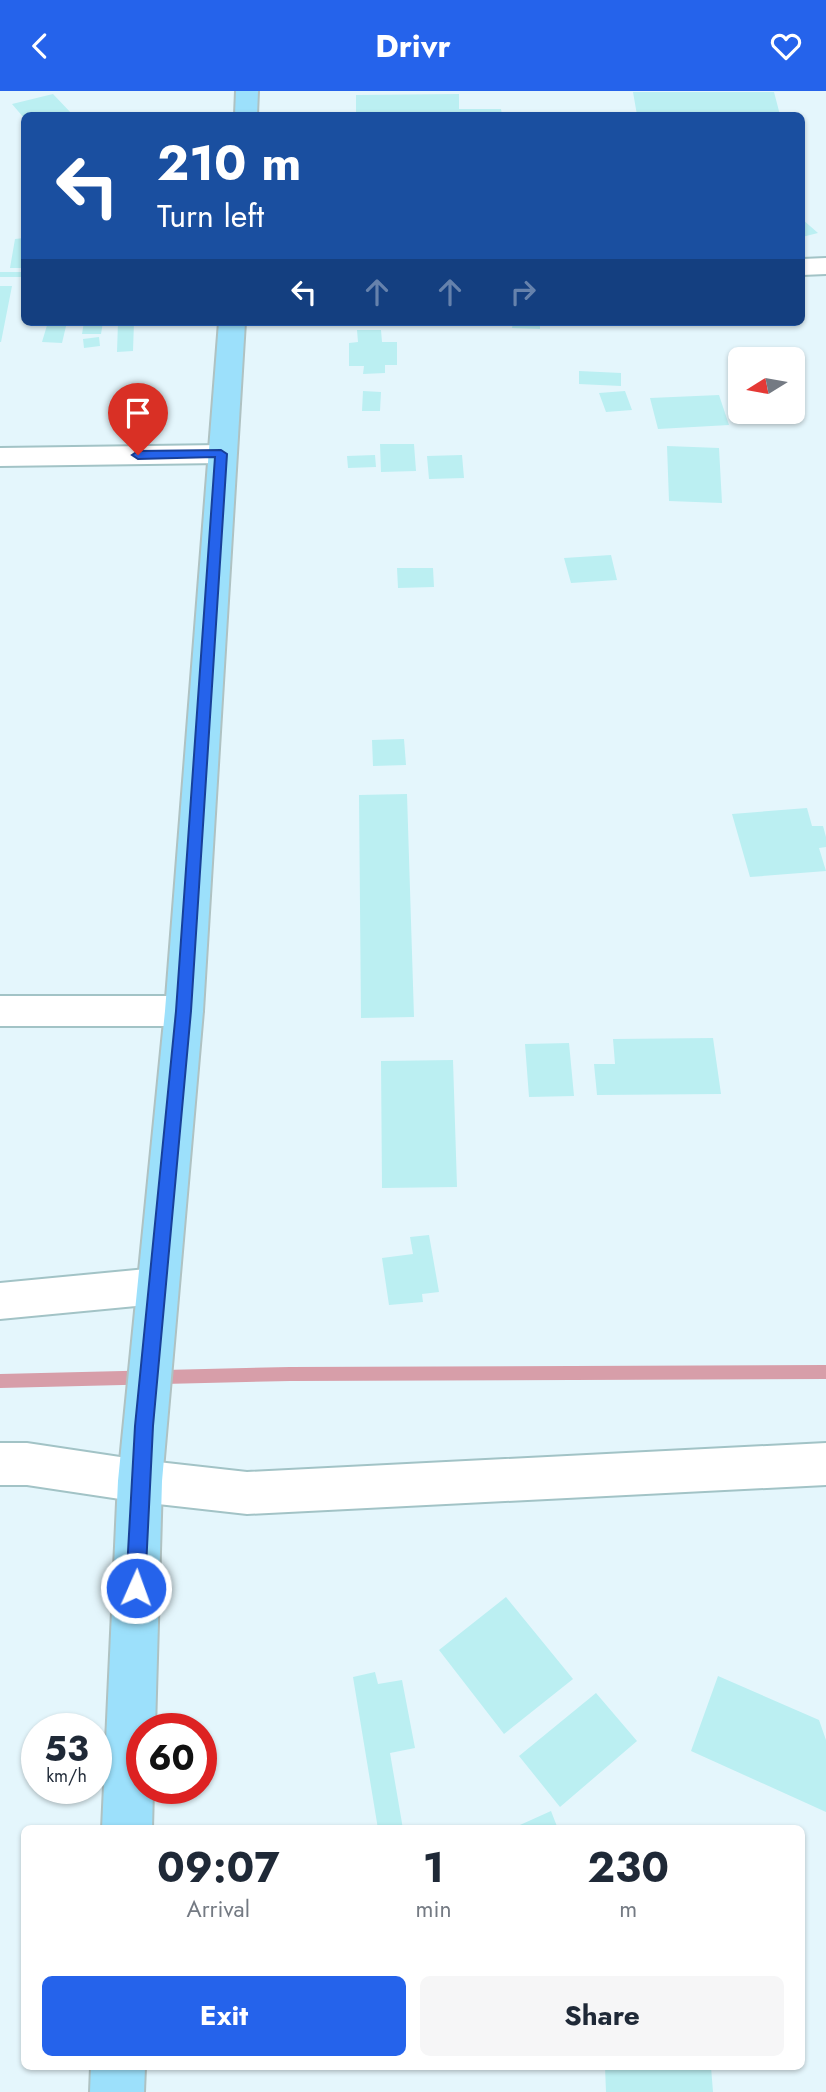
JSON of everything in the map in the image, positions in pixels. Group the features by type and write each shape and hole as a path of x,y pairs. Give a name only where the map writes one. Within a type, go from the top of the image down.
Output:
{"main road":[{"path":"246,112 247,91"},
{"path":"127,1825 140,1481 184,1011 232,326"},
{"path":"117,2092 118,2070"}],"street":[{"path":"805,267 826,266"},
{"path":"0,457 221,454"},
{"path":"0,1011 184,1011"},
{"path":"0,1301 157,1286"},
{"path":"0,1464 27,1464 247,1493 826,1464"}],"building":[{"path":"633,92 774,92 779,112 636,112"},
{"path":"53,94 70,112 21,112 21,114 12,104"},
{"path":"459,94 459,109 501,109 502,112 356,112 356,95"},
{"path":"805,222 818,233 805,236"},
{"path":"21,238 21,268 10,268 15,239"},
{"path":"0,272 21,272 21,277 0,277"},
{"path":"0,286 12,286 1,342 0,342"},
{"path":"47,326 66,326 62,343 42,342"},
{"path":"83,326 102,326 101,334 82,334"},
{"path":"118,326 134,326 133,351 117,352"},
{"path":"512,326 540,326 540,329"},
{"path":"357,330 381,330 382,342 397,342 397,365 385,365 385,373 363,374 364,366 349,366 349,343 358,342"},
{"path":"99,337 100,346 84,348 83,339"},
{"path":"579,371 621,373 621,386 579,384"},
{"path":"363,391 381,392 380,411 362,411"},
{"path":"625,391 632,410 606,412 599,393"},
{"path":"719,395 729,425 658,429 650,398"},
{"path":"380,444 414,444 416,471 381,472"},
{"path":"667,446 719,448 722,503 669,501"},
{"path":"375,455 376,467 348,468 347,456"},
{"path":"462,455 464,478 429,479 427,456"},
{"path":"611,555 617,580 571,583 564,558"},
{"path":"397,568 433,568 434,587 398,588"},
{"path":"404,739 406,765 373,766 372,740"},
{"path":"407,794 414,1017 361,1018 359,795"},
{"path":"807,808 812,826 823,826 826,847 819,848 826,871 750,877 732,814"},
{"path":"713,1038 721,1094 597,1095 594,1064 615,1064 613,1039"},
{"path":"569,1043 574,1096 529,1097 525,1044"},
{"path":"453,1060 457,1187 382,1188 381,1061"},
{"path":"429,1235 439,1292 422,1294 423,1302 389,1305 382,1258 413,1254 410,1237"},
{"path":"506,1597 573,1679 504,1734 439,1650"},
{"path":"375,1672 378,1684 402,1680 415,1748 390,1753 402,1825 377,1825 353,1677"},
{"path":"718,1676 819,1720 826,1740 826,1812 691,1751"},
{"path":"596,1693 637,1741 560,1807 519,1756"},
{"path":"551,1811 556,1825 520,1825"},
{"path":"605,2070 711,2070 713,2092 606,2092"}],"waterway":[{"path":"0,1381 290,1374 826,1372"}],"route":[{"path":"136,1588 144,1426 184,1011 221,454 138,455"}]}
